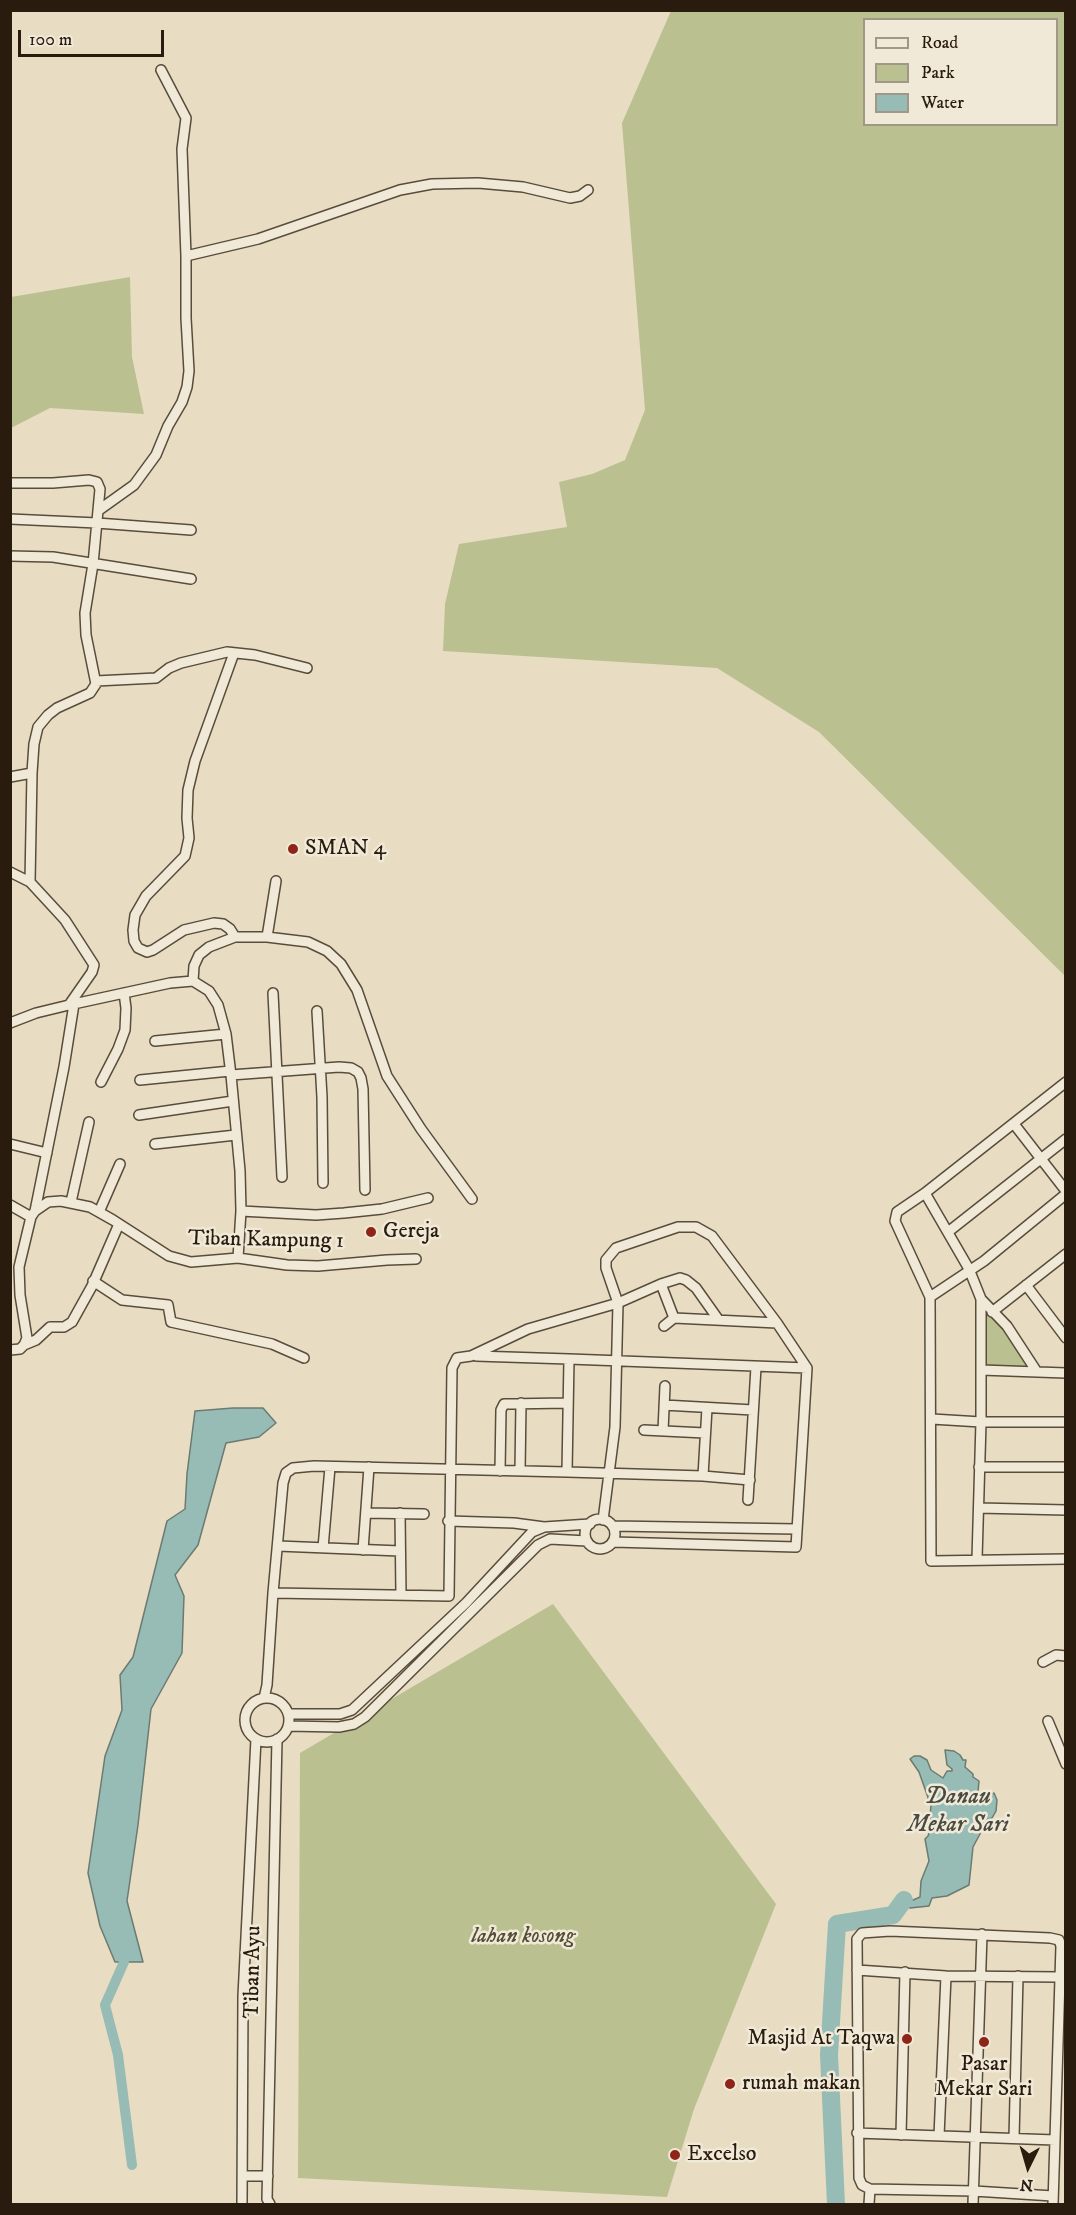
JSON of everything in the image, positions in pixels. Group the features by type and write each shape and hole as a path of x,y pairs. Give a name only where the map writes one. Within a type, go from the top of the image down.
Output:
{"street":[{"path":"99,510 134,485 156,455 187,387 189,371 182,149 186,118 161,70"},
{"path":"186,256 258,239 400,190 432,184 478,183 523,187 570,198 580,196 588,190"},
{"path":"10,483 93,480 100,489 93,564 85,613 86,635 96,681 95,687 90,693 57,708 38,727 32,772 30,882"},
{"path":"10,519 191,530"},
{"path":"10,556 52,557 191,579"},
{"path":"96,681 156,678 169,668 182,663 227,652 255,655 307,668"},
{"path":"234,653 188,790 189,838 185,856 146,896 135,915 133,930 138,948 147,952 184,930 214,923 230,928 235,937"},
{"path":"10,777 32,772"},
{"path":"10,872 30,882 65,920 94,965 71,1005 47,1153 19,1267 20,1295 27,1330 24,1345"},
{"path":"267,938 276,881"},
{"path":"193,981 194,966 199,955 209,947 235,937 308,942 319,946 341,964 357,990 387,1076 421,1129 472,1199"},
{"path":"10,1023 36,1013 170,983 193,981 209,991 218,1005 226,1034 241,1211 238,1258"},
{"path":"101,1082 125,1030 124,993"},
{"path":"273,993 282,1177"},
{"path":"317,1011 322,1184"},
{"path":"155,1041 226,1034"},
{"path":"140,1080 230,1073 351,1068 362,1078 365,1190"},
{"path":"1065,1082 925,1193 897,1212 895,1221 930,1297 931,1561 1065,1559"},
{"path":"140,1115 233,1101"},
{"path":"71,1202 89,1122"},
{"path":"930,1297 984,1261 1065,1192 1014,1124"},
{"path":"155,1144 236,1135"},
{"path":"948,1232 1065,1139"},
{"path":"10,1144 47,1153"},
{"path":"99,1212 120,1164"},
{"path":"925,1193 969,1269 981,1299 1008,1326 1037,1372"},
{"path":"241,1211 316,1215 355,1213 428,1198"},
{"name":"Tiban Kampung 1","path":"33,1214 48,1202 71,1202 90,1207 161,1252 191,1262 238,1258 286,1265 318,1266 416,1259"},
{"path":"10,1205 33,1214"},
{"path":"10,1350 20,1349 36,1340 50,1327 64,1328 70,1325 119,1224"},
{"path":"603,1520 610,1474 618,1303 606,1268 606,1260 612,1251 678,1227 688,1226 701,1228 712,1236 777,1323 807,1368 796,1547 614,1542 603,1549 591,1546 587,1541 586,1529 598,1519 613,1526 796,1529"},
{"path":"992,1312 1064,1259"},
{"path":"471,1356 528,1329 618,1303 680,1278 686,1280 702,1295 718,1319"},
{"path":"93,1281 123,1300 168,1305 171,1322 272,1344 304,1358"},
{"path":"661,1284 674,1318"},
{"path":"1026,1285 1065,1338"},
{"path":"977,1559 981,1422 981,1299"},
{"path":"664,1326 674,1318 777,1323"},
{"path":"449,1596 448,1521 453,1364 457,1358 471,1356 617,1360 807,1368"},
{"path":"567,1472 569,1359"},
{"path":"748,1500 756,1367"},
{"path":"981,1370 1065,1373"},
{"path":"663,1431 665,1386"},
{"path":"500,1471 501,1408 506,1403 568,1403"},
{"path":"520,1471 521,1403"},
{"path":"664,1405 753,1410"},
{"path":"703,1476 707,1408"},
{"path":"932,1419 981,1422 1065,1422"},
{"path":"644,1430 705,1433"},
{"path":"323,1548 330,1467"},
{"path":"363,1550 369,1467"},
{"path":"256,1739 263,1742 277,1739 282,1736 288,1726 288,1714 279,1702 264,1698 267,1685 283,1483 286,1473 293,1468 369,1467 567,1472 703,1476 750,1480"},
{"path":"979,1467 1065,1467"},
{"path":"979,1508 1065,1510"},
{"path":"366,1513 424,1514"},
{"path":"400,1513 401,1595"},
{"path":"448,1521 514,1523 544,1527 590,1524"},
{"path":"613,1526 614,1542"},
{"path":"288,1714 340,1714 352,1710 466,1603 532,1532 544,1527"},
{"path":"288,1726 339,1727 354,1724 365,1718 538,1545 550,1539 587,1541"},
{"path":"278,1546 400,1551"},
{"path":"273,1593 449,1596 466,1603"},
{"path":"1043,1662 1056,1655 1065,1656"},
{"name":"Tiban Ayu","path":"242,2205 243,1996 256,1739 246,1728 245,1720 250,1705 264,1698"},
{"path":"1048,1721 1065,1764"},
{"name":"Tiban Ayu","path":"270,2205 267,2199 277,1739"},
{"path":"890,1931 982,1934 1057,1939 1061,1946 1053,2200 974,2191 870,2189 862,2185 860,2181 857,2133 857,1939 862,1933 890,1931"},
{"path":"973,2205 982,1934"},
{"path":"857,1971 946,1976 1059,1977"},
{"path":"901,2135 905,1972"},
{"path":"939,2136 946,1976"},
{"path":"1014,2138 1018,1976"},
{"path":"857,2133 1054,2140"},
{"path":"243,2176 268,2176"},
{"path":"869,2205 870,2189"}],"green space":[{"path":"671,11 1065,11 1065,976 819,732 717,668 443,651 445,604 459,544 567,527 559,482 592,474 625,460 645,410 622,123"},
{"path":"130,277 132,357 144,414 50,408 11,428 11,297"},
{"path":"984,1302 1037,1372 981,1370"},
{"name":"lahan kosong","path":"553,1604 776,1904 694,2109 667,2197 298,2178 300,1753"}],"water":[{"path":"263,1408 276,1423 259,1437 226,1443 198,1545 175,1575 184,1596 182,1653 151,1709 127,1901 143,1962 115,1962 100,1926 88,1873 105,1756 122,1710 120,1675 133,1657 167,1521 185,1509 195,1411"},
{"name":"Danau Mekar Sari","path":"945,1750 954,1751 966,1760 965,1767 979,1781 978,1792 981,1795 987,1796 994,1793 997,1800 996,1811 992,1818 985,1820 981,1826 980,1834 973,1847 969,1885 947,1896 932,1898 929,1906 910,1908 904,1900 911,1901 920,1897 921,1881 929,1861 925,1839 932,1825 931,1806 919,1772 910,1759 920,1756 927,1760 931,1770 943,1778 947,1771 952,1771 947,1765"}],"waterway":[{"path":"836,2204 829,2055 837,1924 893,1915 904,1900"},
{"path":"124,1962 105,2005 118,2055 132,2165"}],"place":[{"name":"SMAN 4","path":"293,849"},
{"name":"Gereja","path":"371,1232"},
{"name":"Masjid At Taqwa","path":"907,2039"},
{"name":"Pasar Mekar Sari","path":"984,2042"},
{"name":"rumah makan","path":"730,2084"},
{"name":"Excelso","path":"675,2155"}]}
